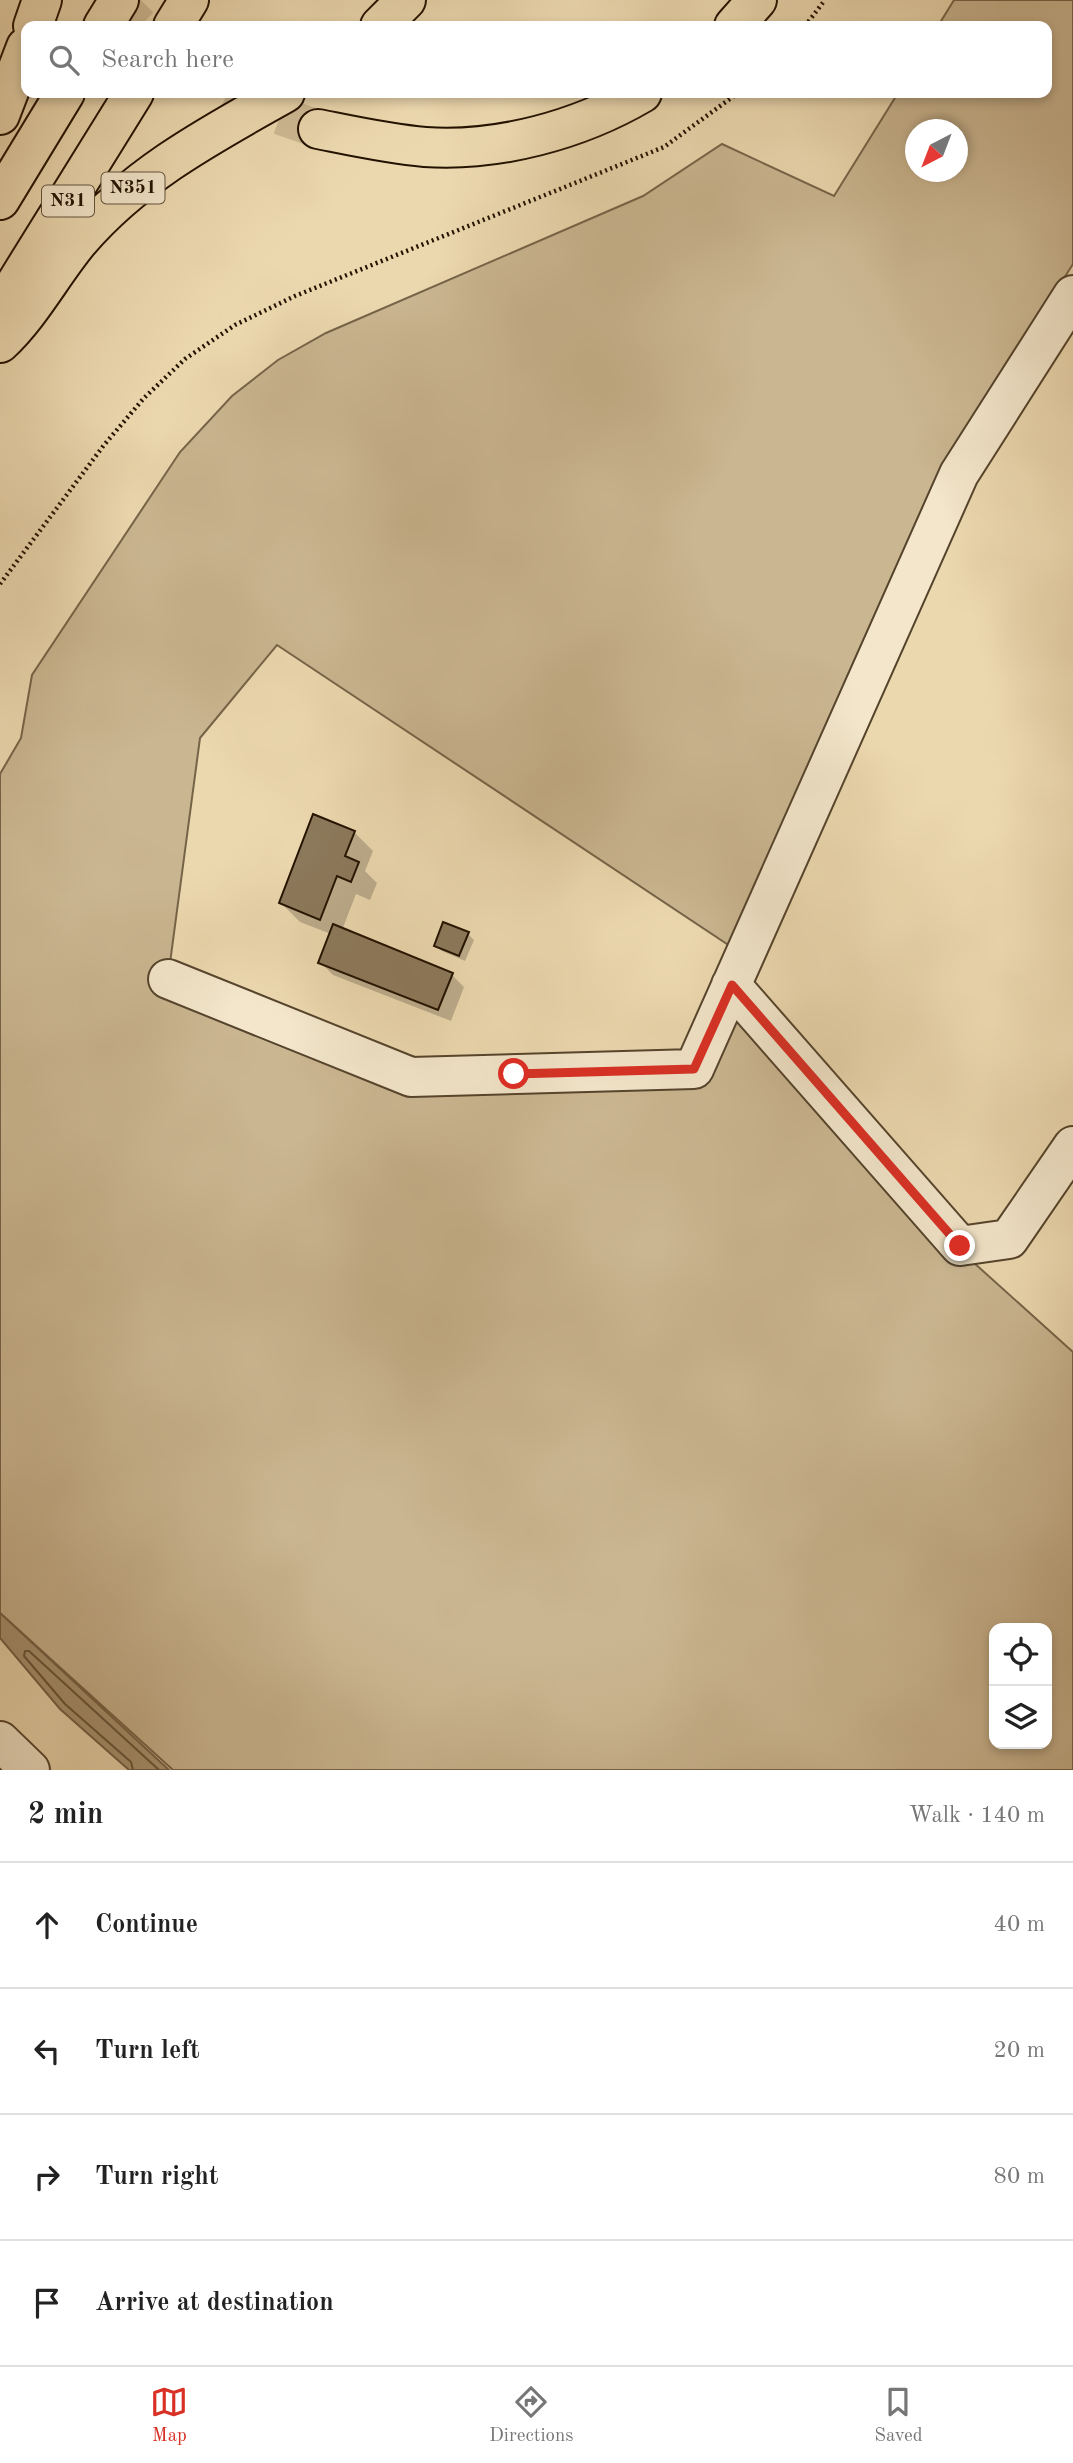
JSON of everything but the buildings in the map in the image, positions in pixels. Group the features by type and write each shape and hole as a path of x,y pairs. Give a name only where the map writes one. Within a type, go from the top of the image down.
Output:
{"highway":[{"path":"35,21 42,0"},
{"path":"106,21 119,0"},
{"path":"176,21 189,0"},
{"path":"385,21 406,0"},
{"path":"738,21 757,0"},
{"path":"0,116 21,60"},
{"name":"N31","path":"0,200 62,98"},
{"name":"N31","path":"0,309 131,98"},
{"name":"N351","path":"0,343 18,326 78,243 118,200 160,166 276,98"},
{"path":"318,129 427,147 472,146 520,140 568,126 633,98"}],"street":[{"path":"168,978 411,1076 694,1069 959,474 1073,295"},
{"path":"732,985 960,1246 1009,1239 1073,1146"},
{"path":"0,1741 30,1770"}],"path":[{"path":"809,21 825,0"},
{"path":"0,584 104,445 144,398 186,359 234,325 295,296 664,147 731,98"}],"shaded area":[{"path":"954,0 1073,0 1073,264 1054,294 733,948 277,645 200,738 168,978 411,1077 708,1068 735,1011 973,1262 1073,1352 1073,1770 173,1770 0,1613 0,774 21,738 32,675 180,452 232,396 278,360 326,333 643,196 722,144 834,196 895,98 1052,98 1052,21 941,21"}],"water":[{"path":"0,1613 169,1770 129,1770 60,1709 0,1638"}],"tunnel":[{"path":"114,0 135,21"},
{"path":"238,98 255,107 318,129"}],"route":[{"path":"514,1074 694,1069 732,985 960,1246"}]}
